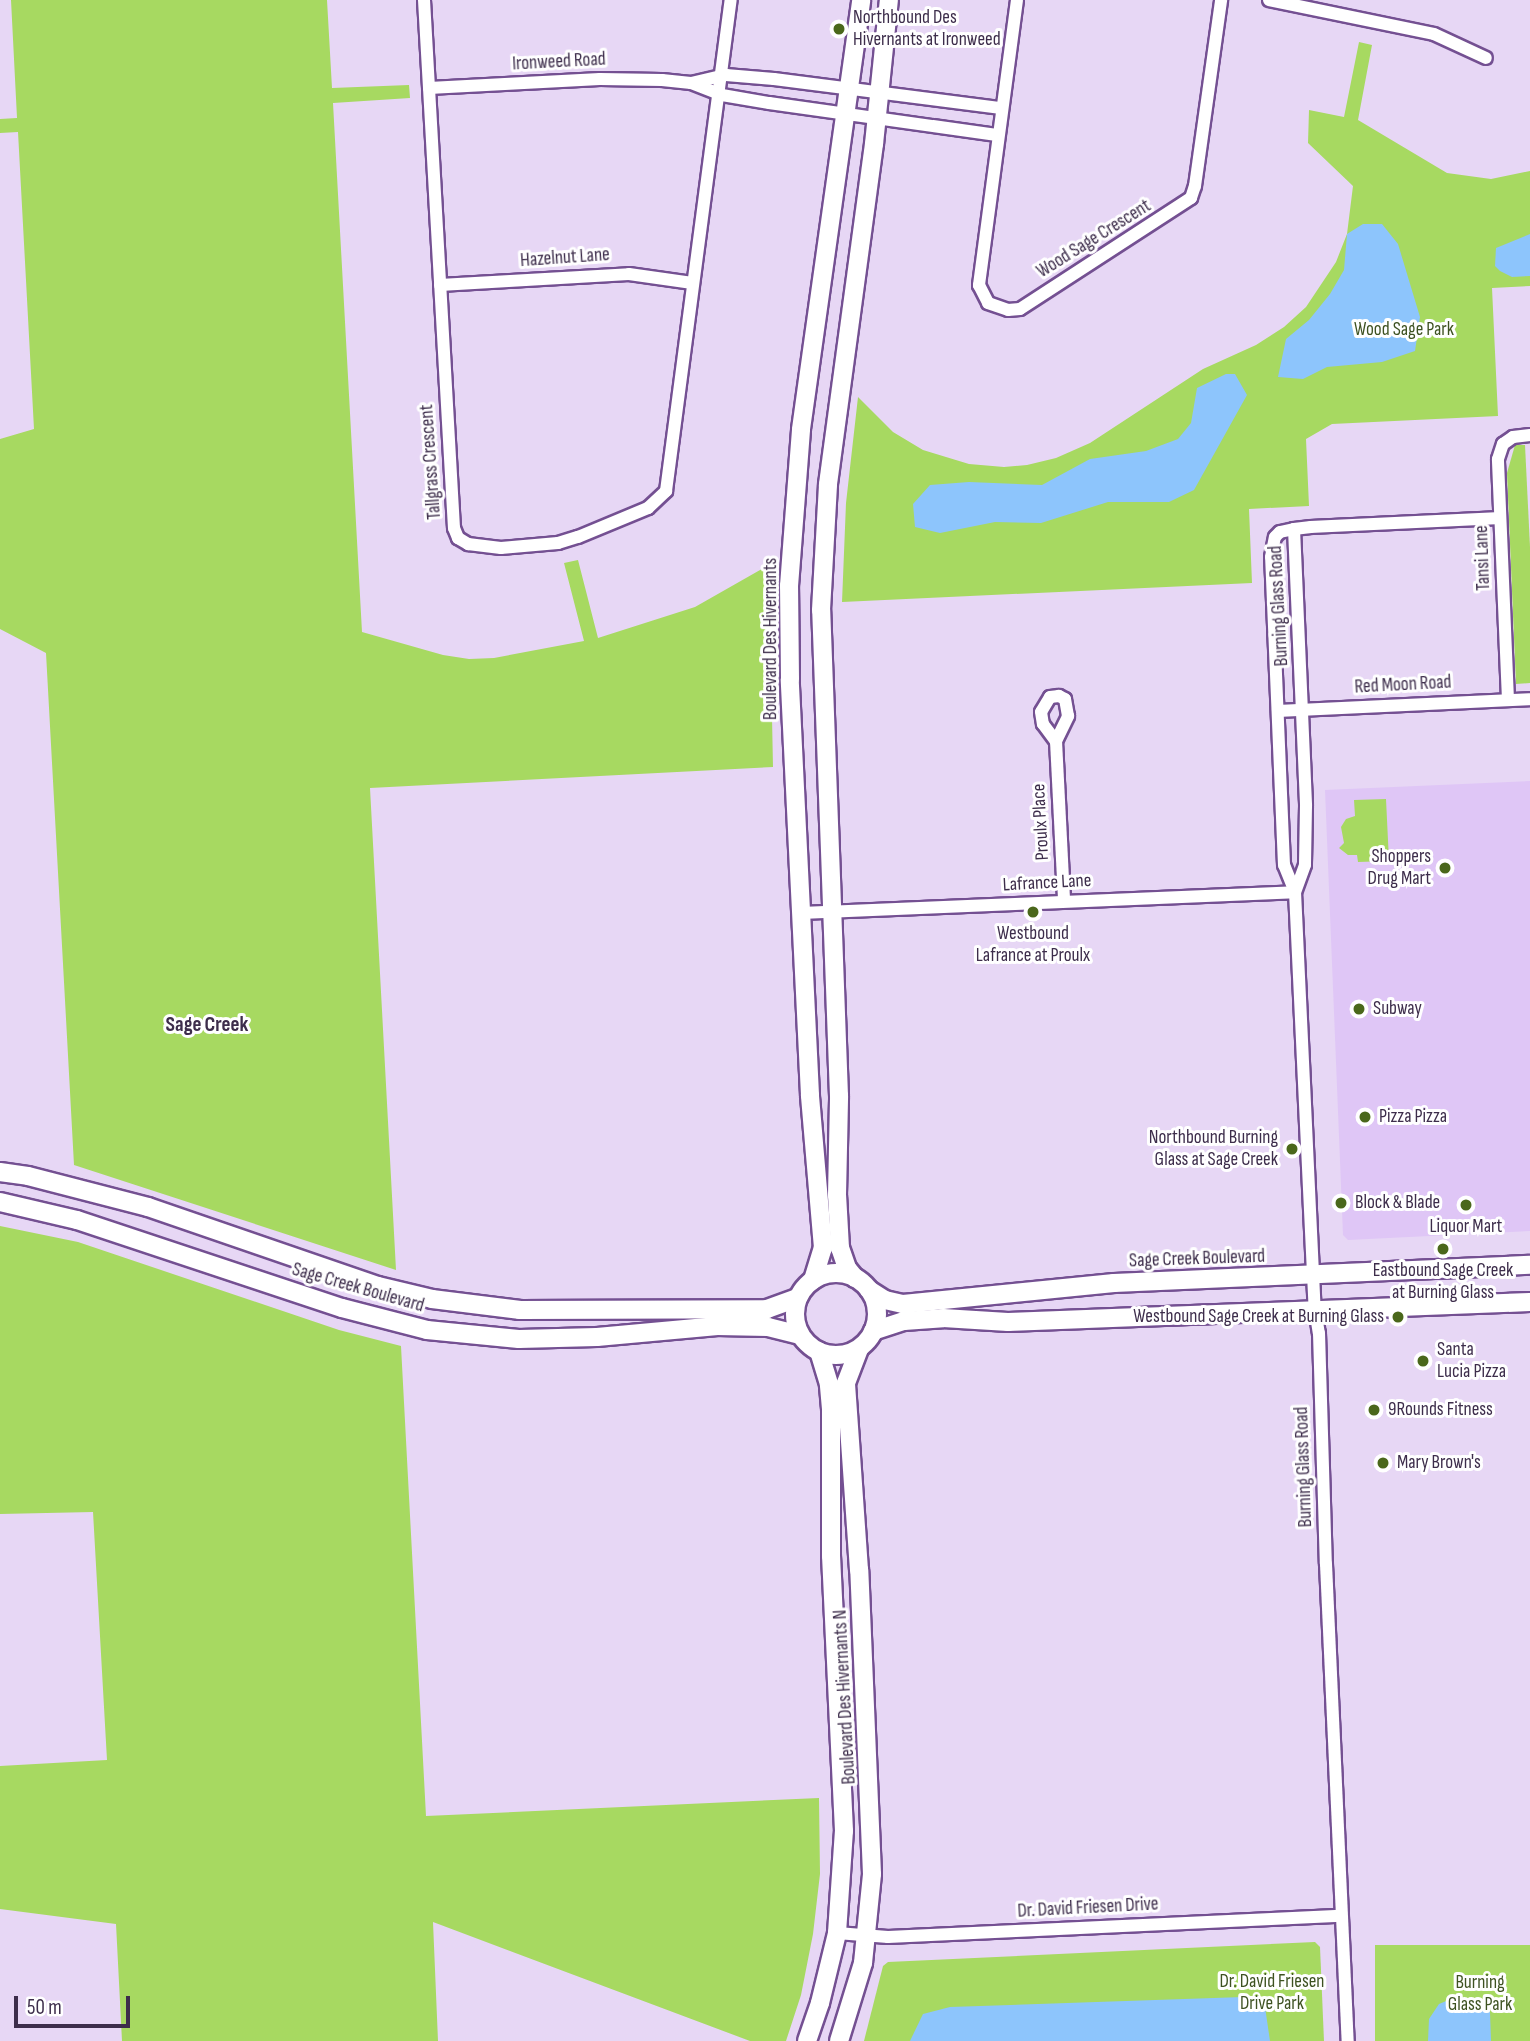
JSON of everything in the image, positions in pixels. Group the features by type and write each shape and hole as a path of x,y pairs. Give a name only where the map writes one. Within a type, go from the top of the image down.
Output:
{"street":[{"name":"Tallgrass Crescent","path":"424,0 454,528 458,538 468,544 501,548 558,543 578,537 612,525 660,500 666,491 731,0"},
{"name":"Boulevard Des Hivernants","path":"813,1280 823,1248 810,1096 801,913 789,656 790,572 802,429 861,0"},
{"path":"855,1278 830,1274 813,1280 798,1298 795,1320 800,1335 819,1352 835,1356 859,1349 873,1331 877,1314 869,1290 847,1268 839,1248 836,1195 839,1096 822,576 834,434 889,0"},
{"name":"Wood Sage Crescent","path":"1017,0 979,285 988,303 997,309 1020,309 1191,198 1195,186 1221,0"},
{"path":"1269,0 1434,34 1486,58"},
{"name":"Ironweed Road","path":"691,83 720,76 774,79 879,93"},
{"name":"Ironweed Road","path":"429,88 637,78 691,83 718,93 844,114"},
{"path":"879,93 1001,108"},
{"path":"844,114 997,135"},
{"name":"Hazelnut Lane","path":"440,285 629,274 692,283"},
{"name":"Tansi Lane","path":"1508,700 1498,459 1503,444 1513,437 1530,436"},
{"path":"1294,529 1500,518"},
{"name":"Burning Glass Road","path":"1296,892 1284,865 1271,557 1275,537 1280,532 1294,529 1303,709 1305,865 1296,892 1315,1309 1319,1333 1348,2041"},
{"name":"Red Moon Road","path":"1278,711 1530,699"},
{"name":"Proulx Place","path":"1056,741 1064,901"},
{"name":"Lafrance Lane","path":"801,913 1296,892"},
{"name":"Sage Creek Boulevard","path":"0,1172 28,1176 148,1207 378,1286 444,1301 520,1310 767,1309 798,1298"},
{"name":"Sage Creek Boulevard","path":"0,1202 77,1220 342,1308 427,1330 519,1339 597,1336 717,1326 768,1327 800,1335"},
{"name":"Sage Creek Boulevard","path":"869,1290 903,1304 1114,1283 1530,1265"},
{"path":"873,1331 904,1321 943,1318 1008,1322 1530,1302"},
{"name":"Boulevard Des Hivernants N","path":"839,2041 863,1963 873,1839 846,1383 859,1349"},
{"name":"Boulevard Des Hivernants N","path":"807,2041 820,2003 837,1933 844,1831 831,1556 831,1409 829,1384 819,1352"},
{"name":"Dr. David Friesen Drive","path":"837,1933 888,1937 1342,1916"}],"shaded area":[{"path":"1530,781 1530,1231 1348,1240 1343,1235 1325,790"}],"green space":[{"path":"11,0 327,0 332,88 409,85 410,98 333,103 362,632 443,655 469,659 494,658 584,641 564,563 578,560 598,638 695,607 769,565 773,767 370,788 396,1270 74,1165 46,653 0,629 0,439 34,429 18,132 0,133 0,119 17,118"},
{"name":"Wood Sage Park","path":"1359,42 1372,45 1358,120 1447,173 1491,179 1530,171 1530,286 1492,288 1498,416 1332,424 1306,439 1309,506 1249,509 1252,583 842,602 846,503 858,397 893,432 923,450 969,464 1004,467 1027,465 1056,458 1090,443 1203,369 1256,345 1284,327 1306,307 1336,262 1347,234 1353,186 1308,143 1309,110 1344,117"},
{"path":"1515,445 1525,445 1530,547 1530,683 1516,684 1507,473"},
{"path":"1386,799 1389,861 1358,862 1357,855 1348,855 1339,848 1344,843 1341,827 1346,819 1355,816 1354,800"},
{"path":"0,1226 78,1242 339,1330 401,1346 426,1816 819,1798 820,1874 813,1934 801,1995 786,2041 750,2041 433,1922 438,2041 122,2041 116,1924 0,1909 0,1766 107,1760 93,1512 0,1514"},
{"name":"Dr. David Friesen Drive Park","path":"1315,1942 1320,1947 1324,2041 864,2041 883,1966 888,1962"},
{"name":"Burning Glass Park","path":"1375,1945 1530,1945 1530,2041 1375,2041"}],"water":[{"path":"1363,224 1382,224 1398,244 1420,317 1415,351 1382,362 1327,367 1303,379 1278,377 1286,339 1309,320 1330,294 1344,270 1347,234"},
{"path":"1530,234 1530,276 1512,277 1500,271 1495,266 1496,248"},
{"path":"1226,374 1235,374 1247,395 1194,490 1169,502 1108,502 1041,523 995,522 940,533 915,527 913,504 930,485 969,482 1042,485 1090,459 1146,451 1178,439 1191,423 1197,388"},
{"path":"1243,1997 1264,2000 1270,2041 910,2041 923,2014 950,2007"},
{"path":"1456,1997 1478,1999 1490,2012 1491,2041 1428,2041 1429,2019 1439,2004"}],"place":[{"name":"Northbound Des Hivernants at Ironweed","path":"839,29"},
{"name":"Shoppers Drug Mart","path":"1445,868"},
{"name":"Westbound Lafrance at Proulx","path":"1033,912"},
{"name":"Subway","path":"1359,1009"},
{"name":"Pizza Pizza","path":"1365,1117"},
{"name":"Northbound Burning Glass at Sage Creek","path":"1292,1149"},
{"name":"Block & Blade","path":"1341,1203"},
{"name":"Liquor Mart","path":"1466,1205"},
{"name":"Eastbound Sage Creek at Burning Glass","path":"1443,1249"},
{"name":"Westbound Sage Creek at Burning Glass","path":"1398,1317"},
{"name":"Santa Lucia Pizza","path":"1423,1361"},
{"name":"9Rounds Fitness","path":"1374,1410"},
{"name":"Mary Brown's","path":"1383,1463"}],"district":[{"name":"Sage Creek","path":"207,1025"}]}
